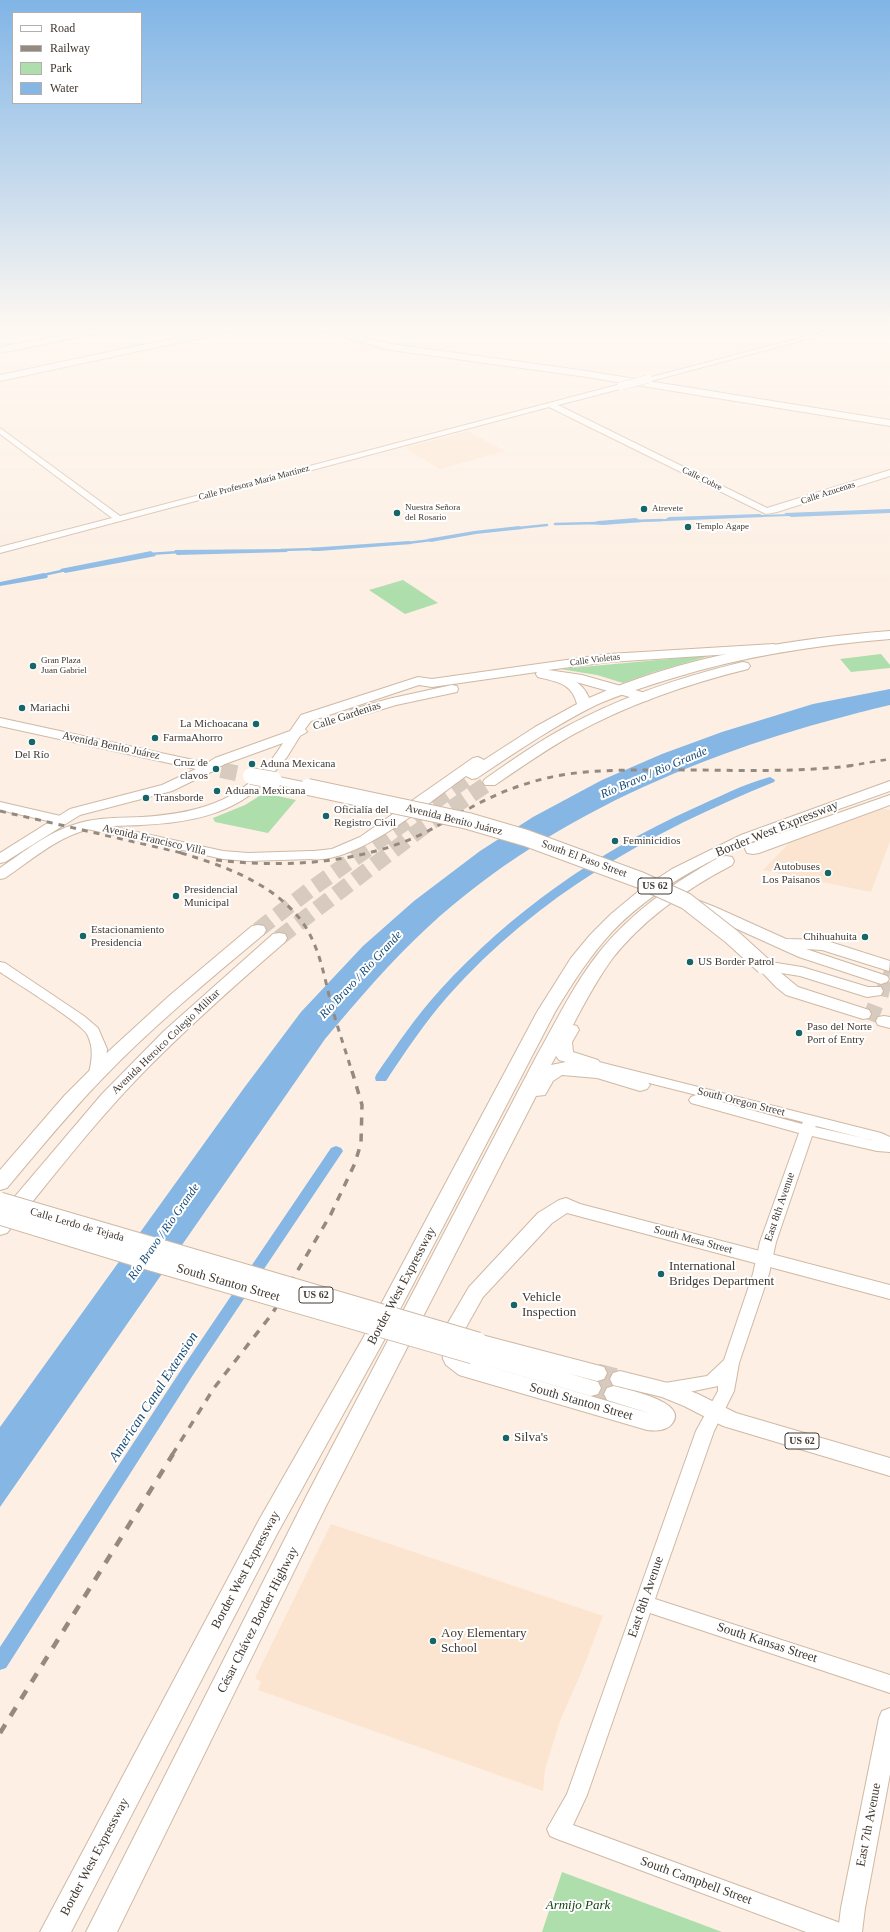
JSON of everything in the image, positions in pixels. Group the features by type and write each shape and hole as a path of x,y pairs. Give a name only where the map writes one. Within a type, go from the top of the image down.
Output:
{"highway":[{"path":"472,775 514,747 581,707 619,691 693,667 774,648 836,639 890,635"},
{"path":"490,782 536,751 594,718 644,697 693,680 765,661 839,650 890,646"},
{"path":"543,674 563,679 574,685 580,691 581,707"},
{"path":"311,855 334,853 354,846 482,758 531,727 565,711 581,707"},
{"name":"Border West Expressway","path":"55,1932 268,1527 372,1342 565,978 597,937 617,918 636,902 689,867 747,845 890,786"},
{"name":"Border West Expressway","path":"416,1308 582,992 607,954 623,936 656,906 747,845 890,800"},
{"name":"Avenida Heroico Colegio Militar","path":"0,1183 52,1122 97,1073 175,999 258,930"},
{"path":"591,1064 566,1056 562,1050 563,1042 600,975 619,948 623,936"},
{"name":"Avenida Heroico Colegio Militar","path":"0,1228 125,1081 165,1040 279,938"},
{"path":"416,1308 454,1255 544,1080 548,1076 556,1070 575,1069 640,1086"},
{"name":"César Chávez Border Highway","path":"101,1932 313,1509 416,1308"}],"main road":[{"path":"841,415 890,423"},
{"name":"Calle Violetas","path":"418,681 432,683 617,657 774,648"},
{"name":"Calle Gardenias","path":"64,826 83,809 167,788 294,734 393,702 480,683 543,674 586,679 619,691 644,697"},
{"name":"Calle Gardenias","path":"294,734 306,718 418,681"},
{"name":"Avenida Benito Juárez","path":"0,722 215,768"},
{"path":"0,859 48,828 187,814 224,804 249,790 284,752 294,734"},
{"name":"Avenida Benito Juárez","path":"246,775 468,821 526,838"},
{"path":"0,806 64,826"},
{"name":"Avenida Francisco Villa","path":"87,825 223,855 248,857 311,855"},
{"path":"0,875 64,826"},
{"name":"South El Paso Street","path":"526,838 640,880 781,942 824,945 881,978"},
{"name":"South El Paso Street","path":"686,901 732,937 782,984 792,990 865,1010"},
{"name":"South El Paso Street","path":"781,942 804,965 881,978"},
{"path":"0,966 79,1019 93,1031 100,1049 97,1073"},
{"path":"764,966 802,972 867,992 881,978"},
{"name":"Calle Lerdo de Tejada","path":"0,1202 149,1253"},
{"name":"South Mesa Street","path":"566,1205 581,1211 890,1292"},
{"name":"South Stanton Street","path":"566,1205 545,1218 476,1292 455,1328 451,1341 451,1352 453,1359 466,1369 646,1422 656,1423 662,1421 665,1417 664,1412 617,1386 665,1390 691,1400 730,1420 890,1467"},
{"path":"0,1215 149,1253"},
{"name":"South Stanton Street","path":"149,1253 475,1348 594,1380"},
{"name":"East 7th Avenue","path":"850,1932 853,1908 890,1718"}],"street":[{"name":"Calle Profesora María Martínez","path":"0,550 512,415"},
{"name":"Calle Cobre","path":"572,415 766,511"},
{"path":"0,430 119,519"},
{"name":"Calle Azucenas","path":"766,511 774,510 890,473"},
{"name":"South Oregon Street","path":"591,1064 808,1124 877,1146 890,1147"},
{"name":"South Oregon Street","path":"640,1086 808,1124 876,1136 890,1143"},
{"name":"East 8th Avenue","path":"557,1829 570,1811 577,1795 704,1431 726,1391 731,1363 761,1274 768,1242 808,1124"},
{"name":"East 8th Avenue","path":"665,1390 712,1382 731,1363"},
{"name":"South Kansas Street","path":"644,1604 890,1684"},
{"name":"South Campbell Street","path":"557,1829 835,1932"}],"shaded area":[{"path":"468,431 505,451 440,469 405,448"},
{"path":"880,808 890,810 890,841 871,892 763,870 793,839"},
{"name":"Aoy Elementary School","path":"331,1524 603,1616 584,1666 560,1721 545,1769 543,1791 258,1690 261,1682 255,1678"}],"green space":[{"path":"403,580 438,603 405,614 369,590"},
{"path":"881,654 890,665 890,668 851,672 840,659"},
{"path":"713,655 654,672 623,683 597,675 560,669"},
{"path":"264,793 296,800 268,833 215,822 213,818 245,805"},
{"name":"Armijo Park","path":"562,1872 722,1932 542,1932"}],"water":[{"path":"890,509 890,513 791,517 784,513"},
{"path":"760,514 765,517 664,520 669,517"},
{"path":"636,518 643,522 603,525 588,524 598,521"},
{"path":"519,526 523,529 476,534 431,542 427,539 474,531"},
{"path":"409,541 412,544 319,551 312,551 308,548"},
{"path":"283,549 288,552 177,555 174,552 175,550"},
{"path":"151,551 156,556 65,573 60,569"},
{"path":"44,573 48,576 47,578 0,586 0,582"},
{"name":"Río Bravo / Rio Grande","path":"890,689 890,705 827,721 765,740 704,762 644,787 586,815 531,848 478,885 428,927 387,968 325,1039 0,1507 0,1427 244,1088 301,1012 363,946 414,901 480,851 533,817 602,780 662,754 722,732 813,704"}],"waterway":[{"path":"759,516 791,515"},
{"path":"662,520 635,521 667,520"},
{"path":"555,524 597,523"},
{"path":"518,528 547,525"},
{"path":"407,543 432,540"},
{"path":"281,550 315,549"},
{"path":"149,554 179,552"},
{"path":"43,575 66,570"},
{"path":"381,1078 415,1028 454,982 488,948 561,888 640,839 725,798 770,780"},
{"name":"American Canal Extension","path":"0,1662 188,1371 336,1151"}],"tunnel":[{"path":"221,770 240,774"},
{"path":"258,930 311,889 472,775"},
{"path":"279,938 421,829 490,782"},
{"path":"883,973 890,975"},
{"path":"877,987 890,990"},
{"path":"865,1010 886,1018"},
{"path":"597,1373 620,1379"},
{"path":"591,1388 614,1394"}],"railway":[{"path":"848,766 890,759"},
{"path":"216,860 268,864 294,863 346,858 371,852 396,845 420,835 501,793 534,781 568,774 592,771 628,770 780,770 831,768 857,765"},
{"path":"0,811 187,854"},
{"path":"181,853 215,864 248,878 264,887 292,909 303,923 318,955 333,1011 352,1072"},
{"path":"172,1455 214,1388 272,1314 331,1214 355,1163 361,1143 362,1105 352,1071"},
{"path":"0,1733 173,1454"}],"place":[{"name":"Atrevete","path":"644,509"},
{"name":"Nuestra Señora del Rosario","path":"397,513"},
{"name":"Templo Agape","path":"688,527"},
{"name":"Gran Plaza Juan Gabriel","path":"33,666"},
{"name":"Mariachi","path":"22,708"},
{"name":"La Michoacana","path":"256,724"},
{"name":"FarmaAhorro","path":"155,738"},
{"name":"Del Río","path":"32,742"},
{"name":"Aduna Mexicana","path":"252,764"},
{"name":"Cruz de clavos","path":"216,769"},
{"name":"Aduana Mexicana","path":"217,791"},
{"name":"Transborde","path":"146,798"},
{"name":"Oficialía del Registro Civil","path":"326,816"},
{"name":"Feminicidios","path":"615,841"},
{"name":"Autobuses Los Paisanos","path":"828,873"},
{"name":"Presidencial Municipal","path":"176,896"},
{"name":"Estacionamiento Presidencia","path":"83,936"},
{"name":"Chihuahuita","path":"865,937"},
{"name":"US Border Patrol","path":"690,962"},
{"name":"Paso del Norte Port of Entry","path":"799,1033"},
{"name":"International Bridges Department","path":"661,1274"},
{"name":"Vehicle Inspection","path":"514,1305"},
{"name":"Silva's","path":"506,1438"},
{"name":"Aoy Elementary School","path":"433,1641"}]}
